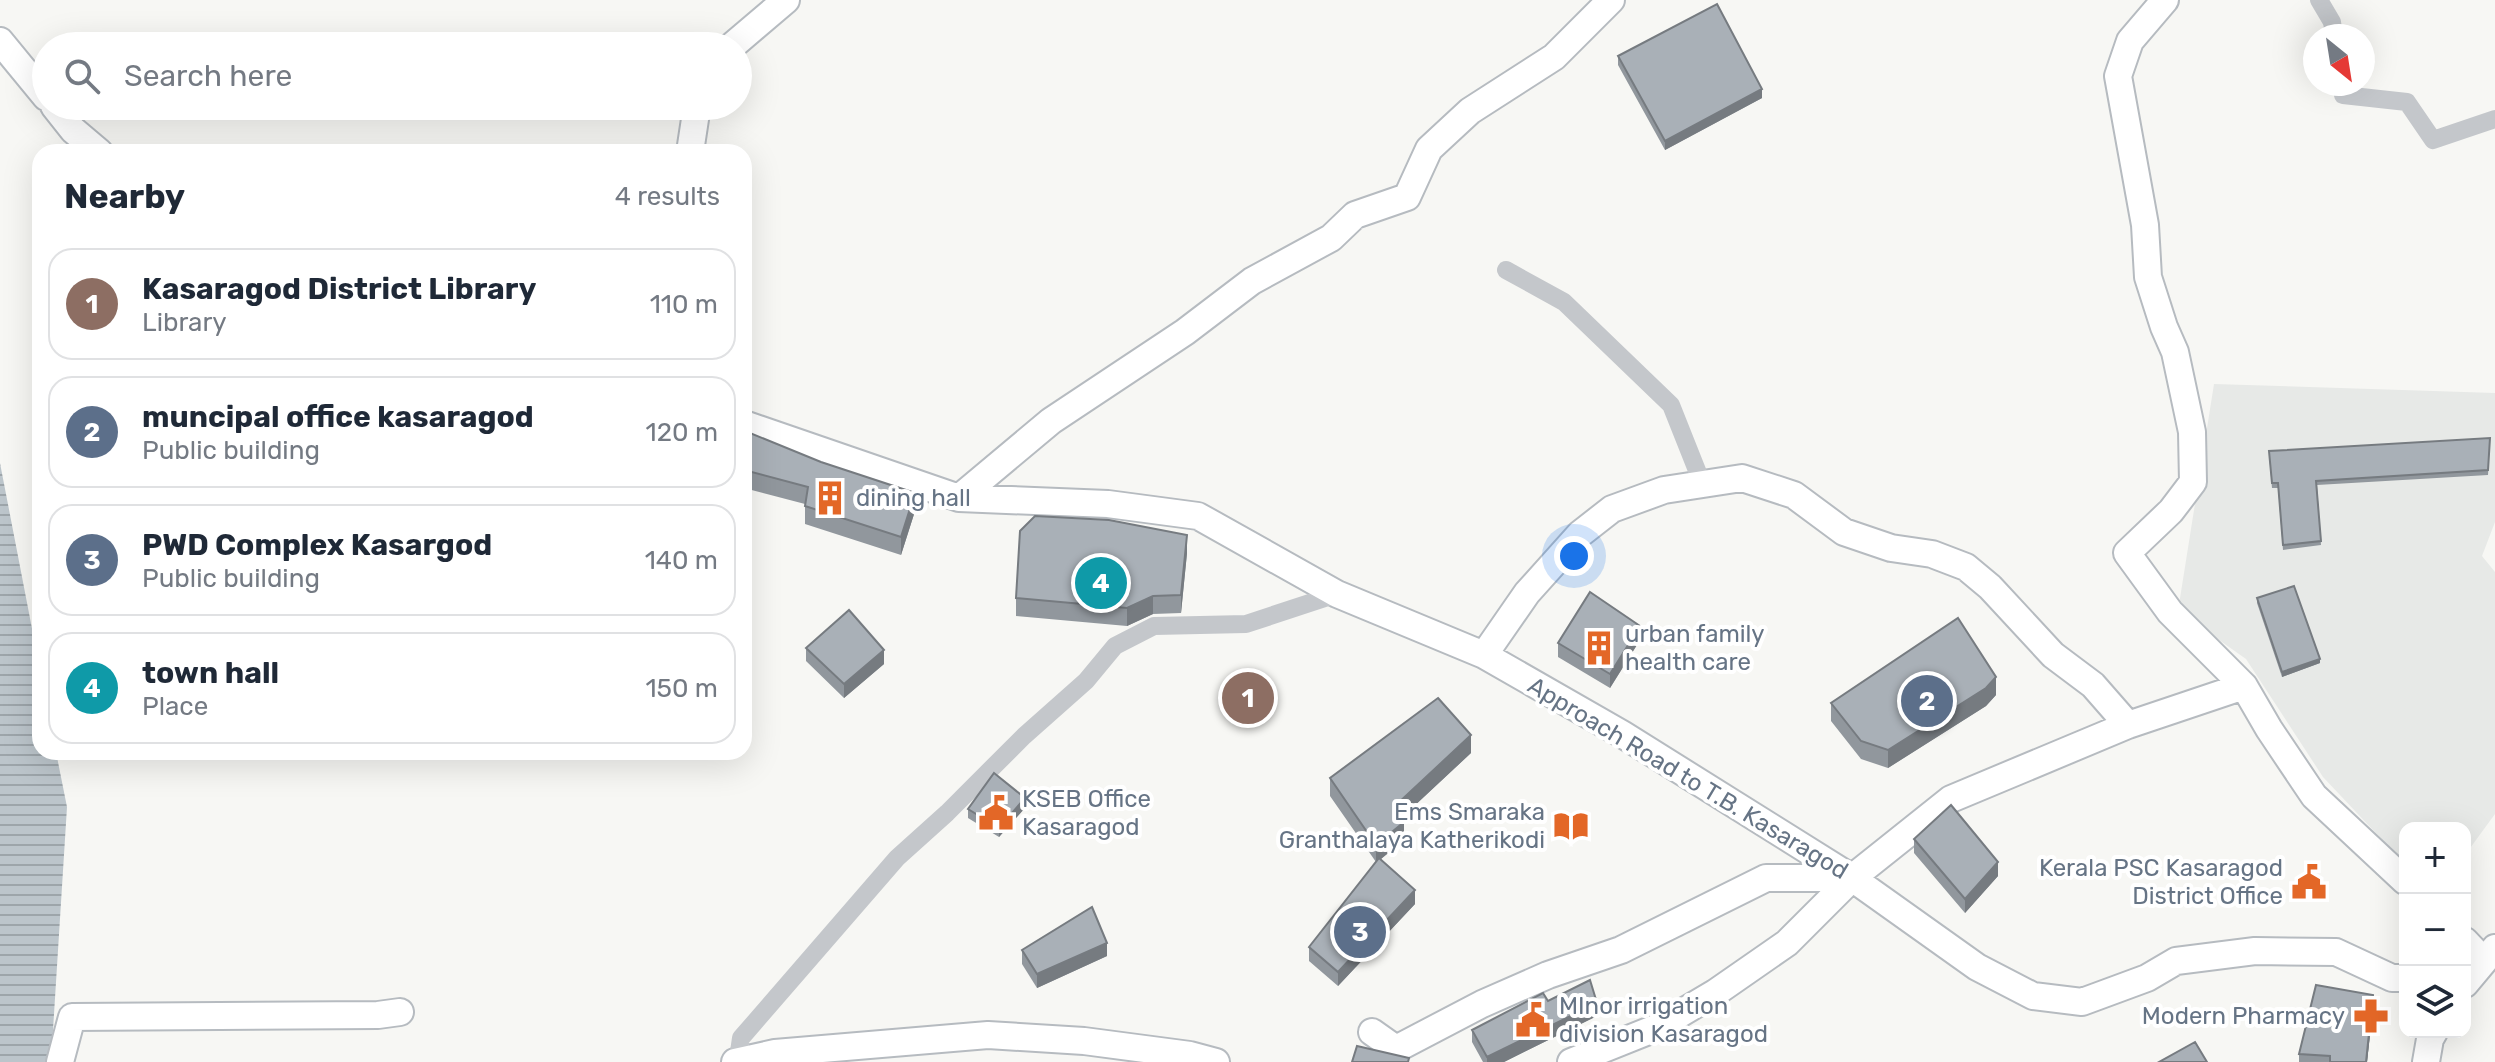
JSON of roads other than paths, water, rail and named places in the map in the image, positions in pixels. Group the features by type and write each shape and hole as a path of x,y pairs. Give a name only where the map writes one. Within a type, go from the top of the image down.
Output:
{"street":[{"path":"748,32 786,0"},
{"path":"959,498 1051,421 1185,332 1252,281 1331,238 1355,215 1407,197 1429,149 1470,111 1554,57 1611,0"},
{"path":"2165,0 2130,41 2118,76 2145,225 2148,277 2175,352 2192,432 2193,482 2171,511 2127,553 2170,612 2244,686 2314,796 2399,875"},
{"path":"2319,0 2332,24"},
{"path":"0,41 32,80"},
{"path":"2352,96 2407,102 2433,140 2495,119"},
{"path":"65,120 90,144"},
{"path":"691,144 695,120"},
{"path":"1506,270 1564,302 1671,405 1702,483"},
{"name":"Approach Road to T.B. Kasaragod","path":"752,427 959,498 1108,504 1198,516 1337,594 1484,655 1622,734 1852,878 1977,967 2033,996 2082,1002 2147,978 2176,961 2255,951 2336,952 2392,978 2399,978"},
{"path":"1484,655 1527,593 1580,534 1612,509 1664,490 1742,478 1794,495 1844,532 1891,548 1932,554 1966,567 1990,587 2053,655 2093,685 2128,725"},
{"path":"1216,1062 1190,1055 1084,1041 988,1035 775,1053 737,1061 741,1038 897,858 1086,681 1115,646 1154,626 1246,624 1337,594"},
{"path":"1571,1062 1656,1028 1715,993 1787,943 1852,878 1951,799 2128,725 2244,686"},
{"path":"1372,1032 1396,1049 1482,1004 1548,975 1621,950 1766,878 1852,878"},
{"path":"60,1062 72,1017 378,1015 400,1012"},
{"path":"2426,1062 2431,1038"}],"place":[{"name":"dining hall","path":"830,498"},
{"name":"town hall","path":"1101,583"},
{"name":"urban family health care","path":"1599,648"},
{"name":"Kasaragod District Library","path":"1248,698"},
{"name":"muncipal office kasaragod","path":"1927,701"},
{"name":"KSEB Office Kasaragod","path":"996,813"},
{"name":"Ems Smaraka Granthalaya Katherikodi","path":"1571,826"},
{"name":"Kerala PSC Kasaragod District Office","path":"2309,882"},
{"name":"PWD Complex Kasargod","path":"1360,932"},
{"name":"Modern Pharmacy","path":"2371,1016"},
{"name":"MInor irrigation division Kasaragod","path":"1533,1020"}]}
